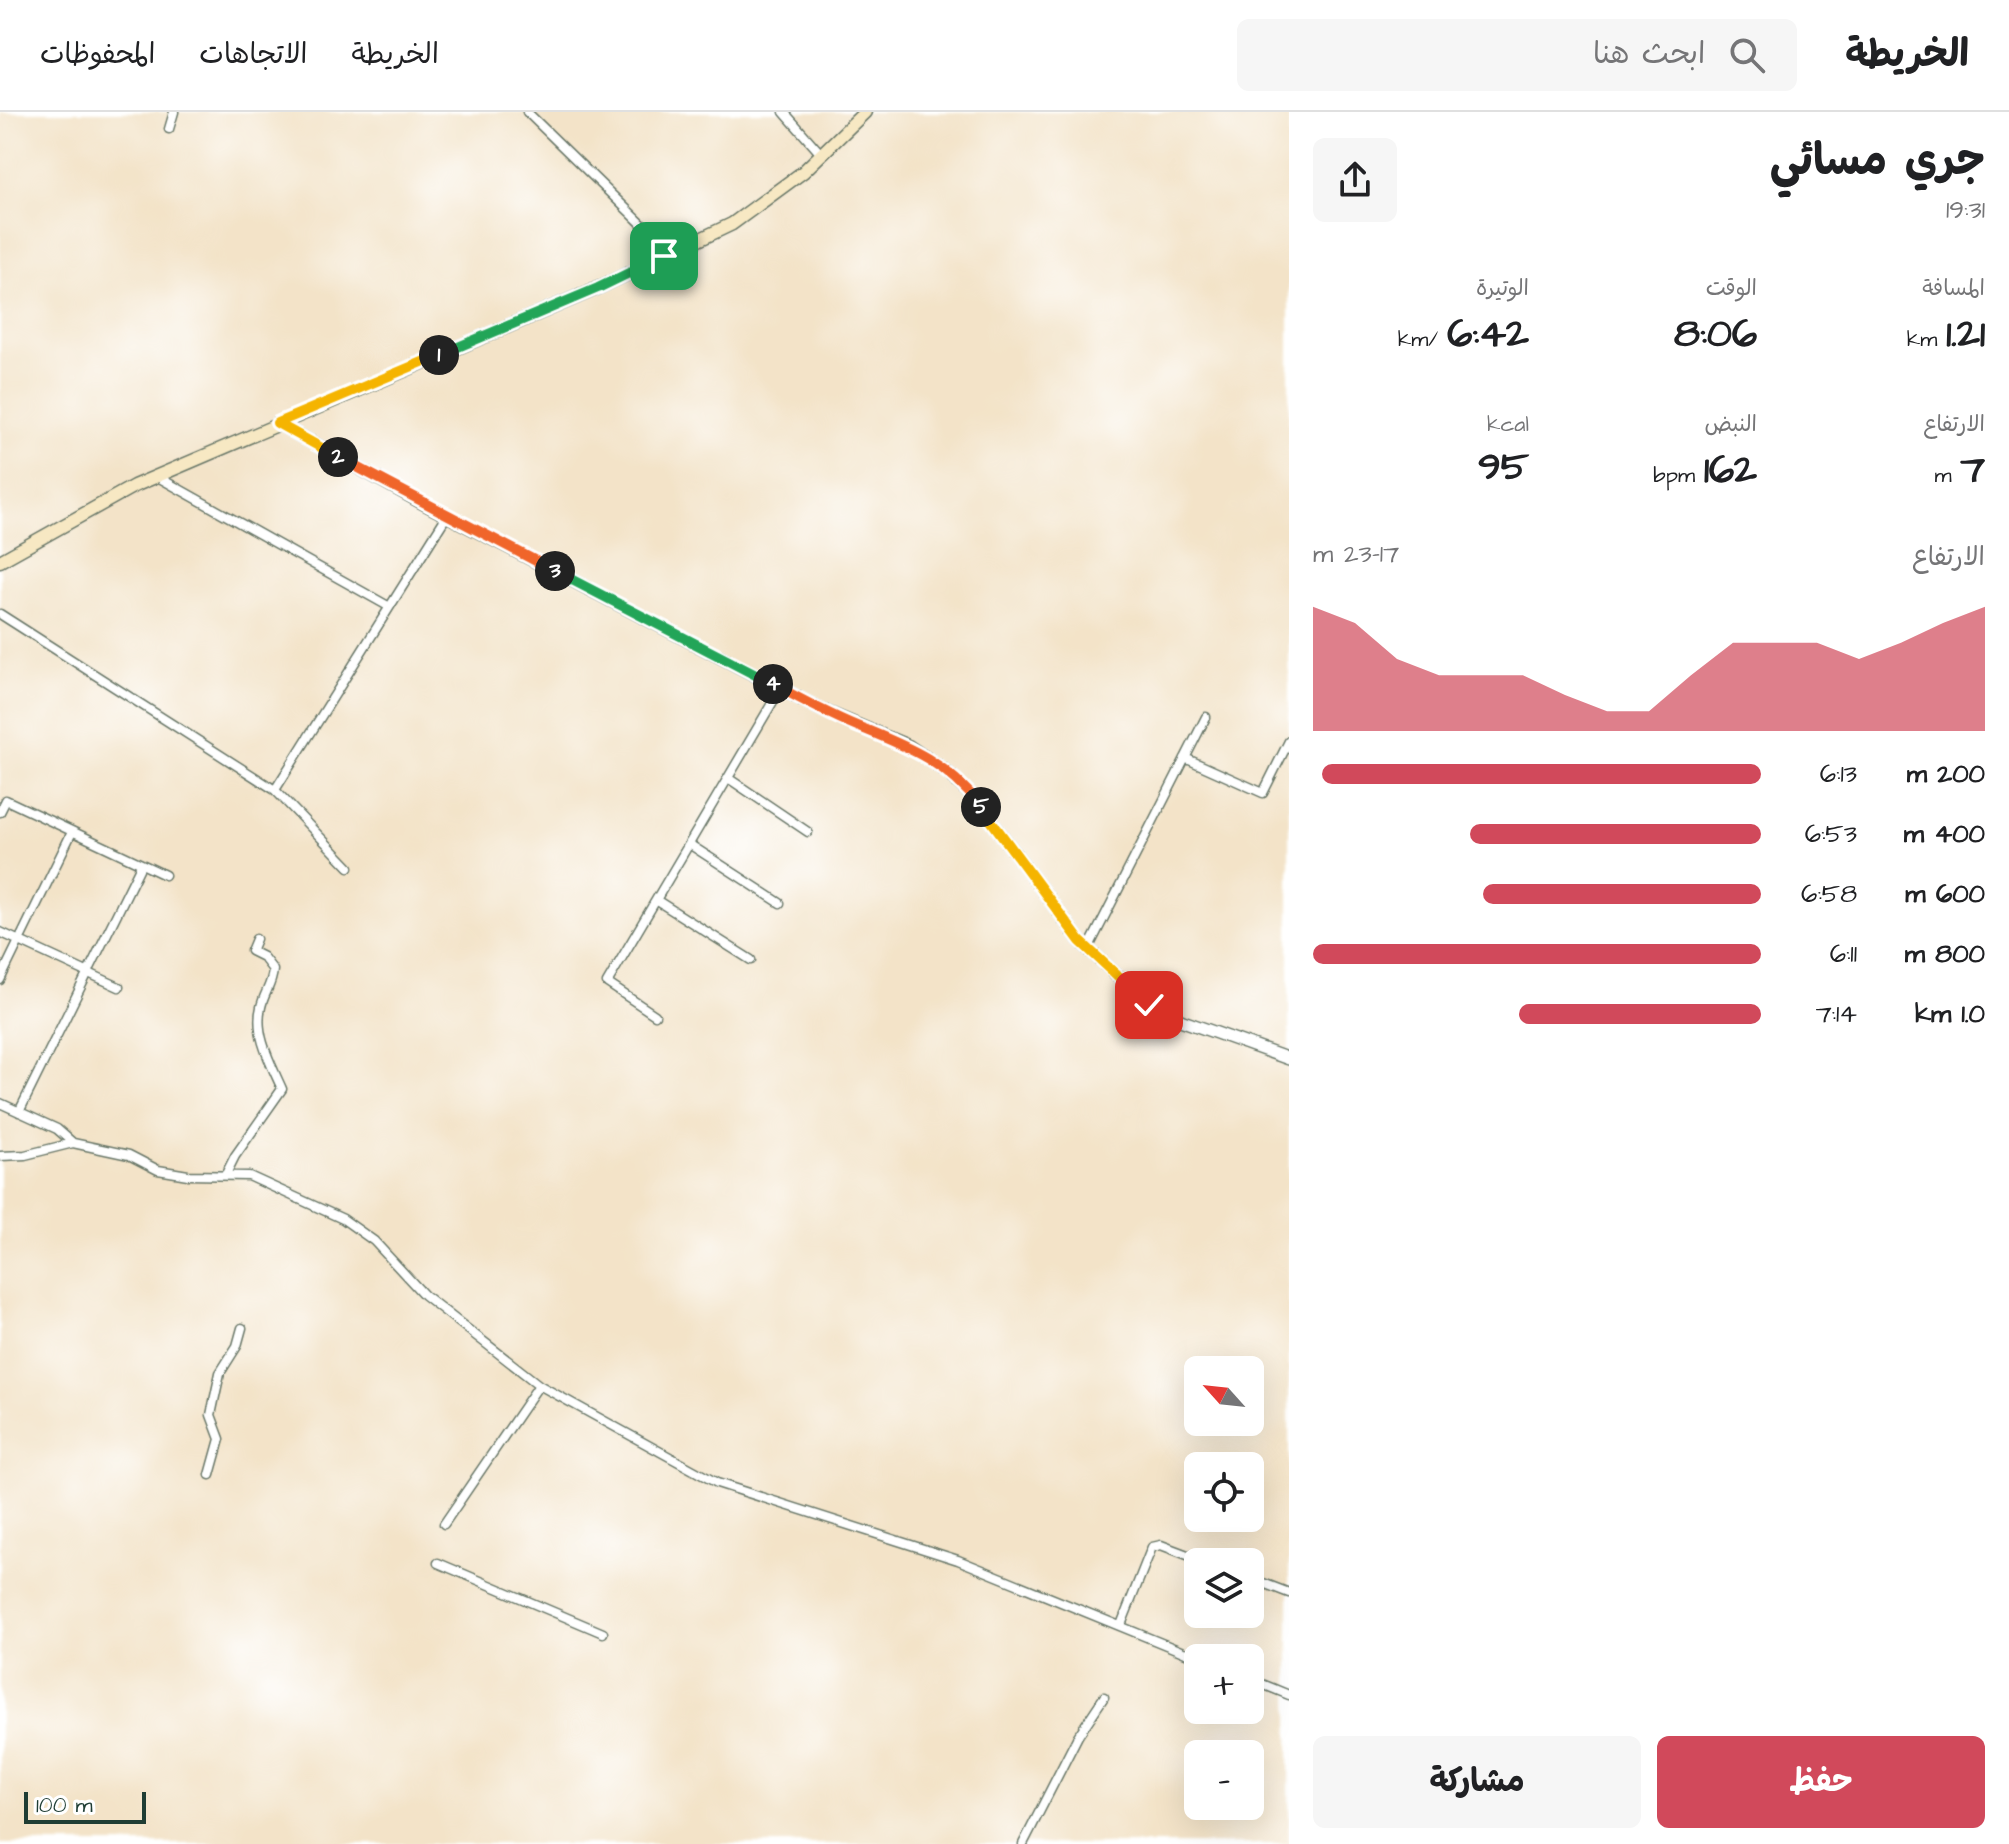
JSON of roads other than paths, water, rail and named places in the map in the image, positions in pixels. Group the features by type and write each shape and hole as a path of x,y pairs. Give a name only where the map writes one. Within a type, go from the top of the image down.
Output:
{"main road":[{"path":"0,561 156,476 598,288 732,224 803,172 865,112"}],"street":[{"path":"169,129 174,112"},
{"path":"527,112 648,230 664,256"},
{"path":"784,112 821,154"},
{"path":"277,423 446,517 856,726 909,746 946,771 976,800 1088,949 1149,1005 1183,1021 1288,1056"},
{"path":"156,476 388,606"},
{"path":"275,790 446,517"},
{"path":"0,614 275,790 349,867"},
{"path":"655,1015 607,983 781,688"},
{"path":"1088,949 1206,717"},
{"path":"1185,758 1263,793 1289,741"},
{"path":"728,778 808,832"},
{"path":"0,812 6,800 165,875"},
{"path":"0,980 72,832"},
{"path":"689,844 780,903"},
{"path":"19,1112 141,865"},
{"path":"656,900 751,960"},
{"path":"0,932 119,987"},
{"path":"226,1174 282,1089 261,1035 261,1006 272,986 273,970 263,957 251,951 256,939"},
{"path":"0,1103 57,1129 73,1143"},
{"path":"0,1156 25,1155 73,1143 129,1155 158,1170 188,1175 249,1176 280,1188 343,1219 374,1241 424,1295 539,1385 717,1483 958,1560 1184,1652"},
{"path":"210,1475 220,1439 211,1415 220,1373 237,1346 242,1328"},
{"path":"444,1524 539,1385"},
{"path":"1121,1625 1152,1547 1161,1545 1184,1554"},
{"path":"438,1563 603,1633"},
{"path":"1264,1583 1289,1593"},
{"path":"1264,1685 1289,1695"},
{"path":"1023,1844 1078,1736 1104,1697"}]}
